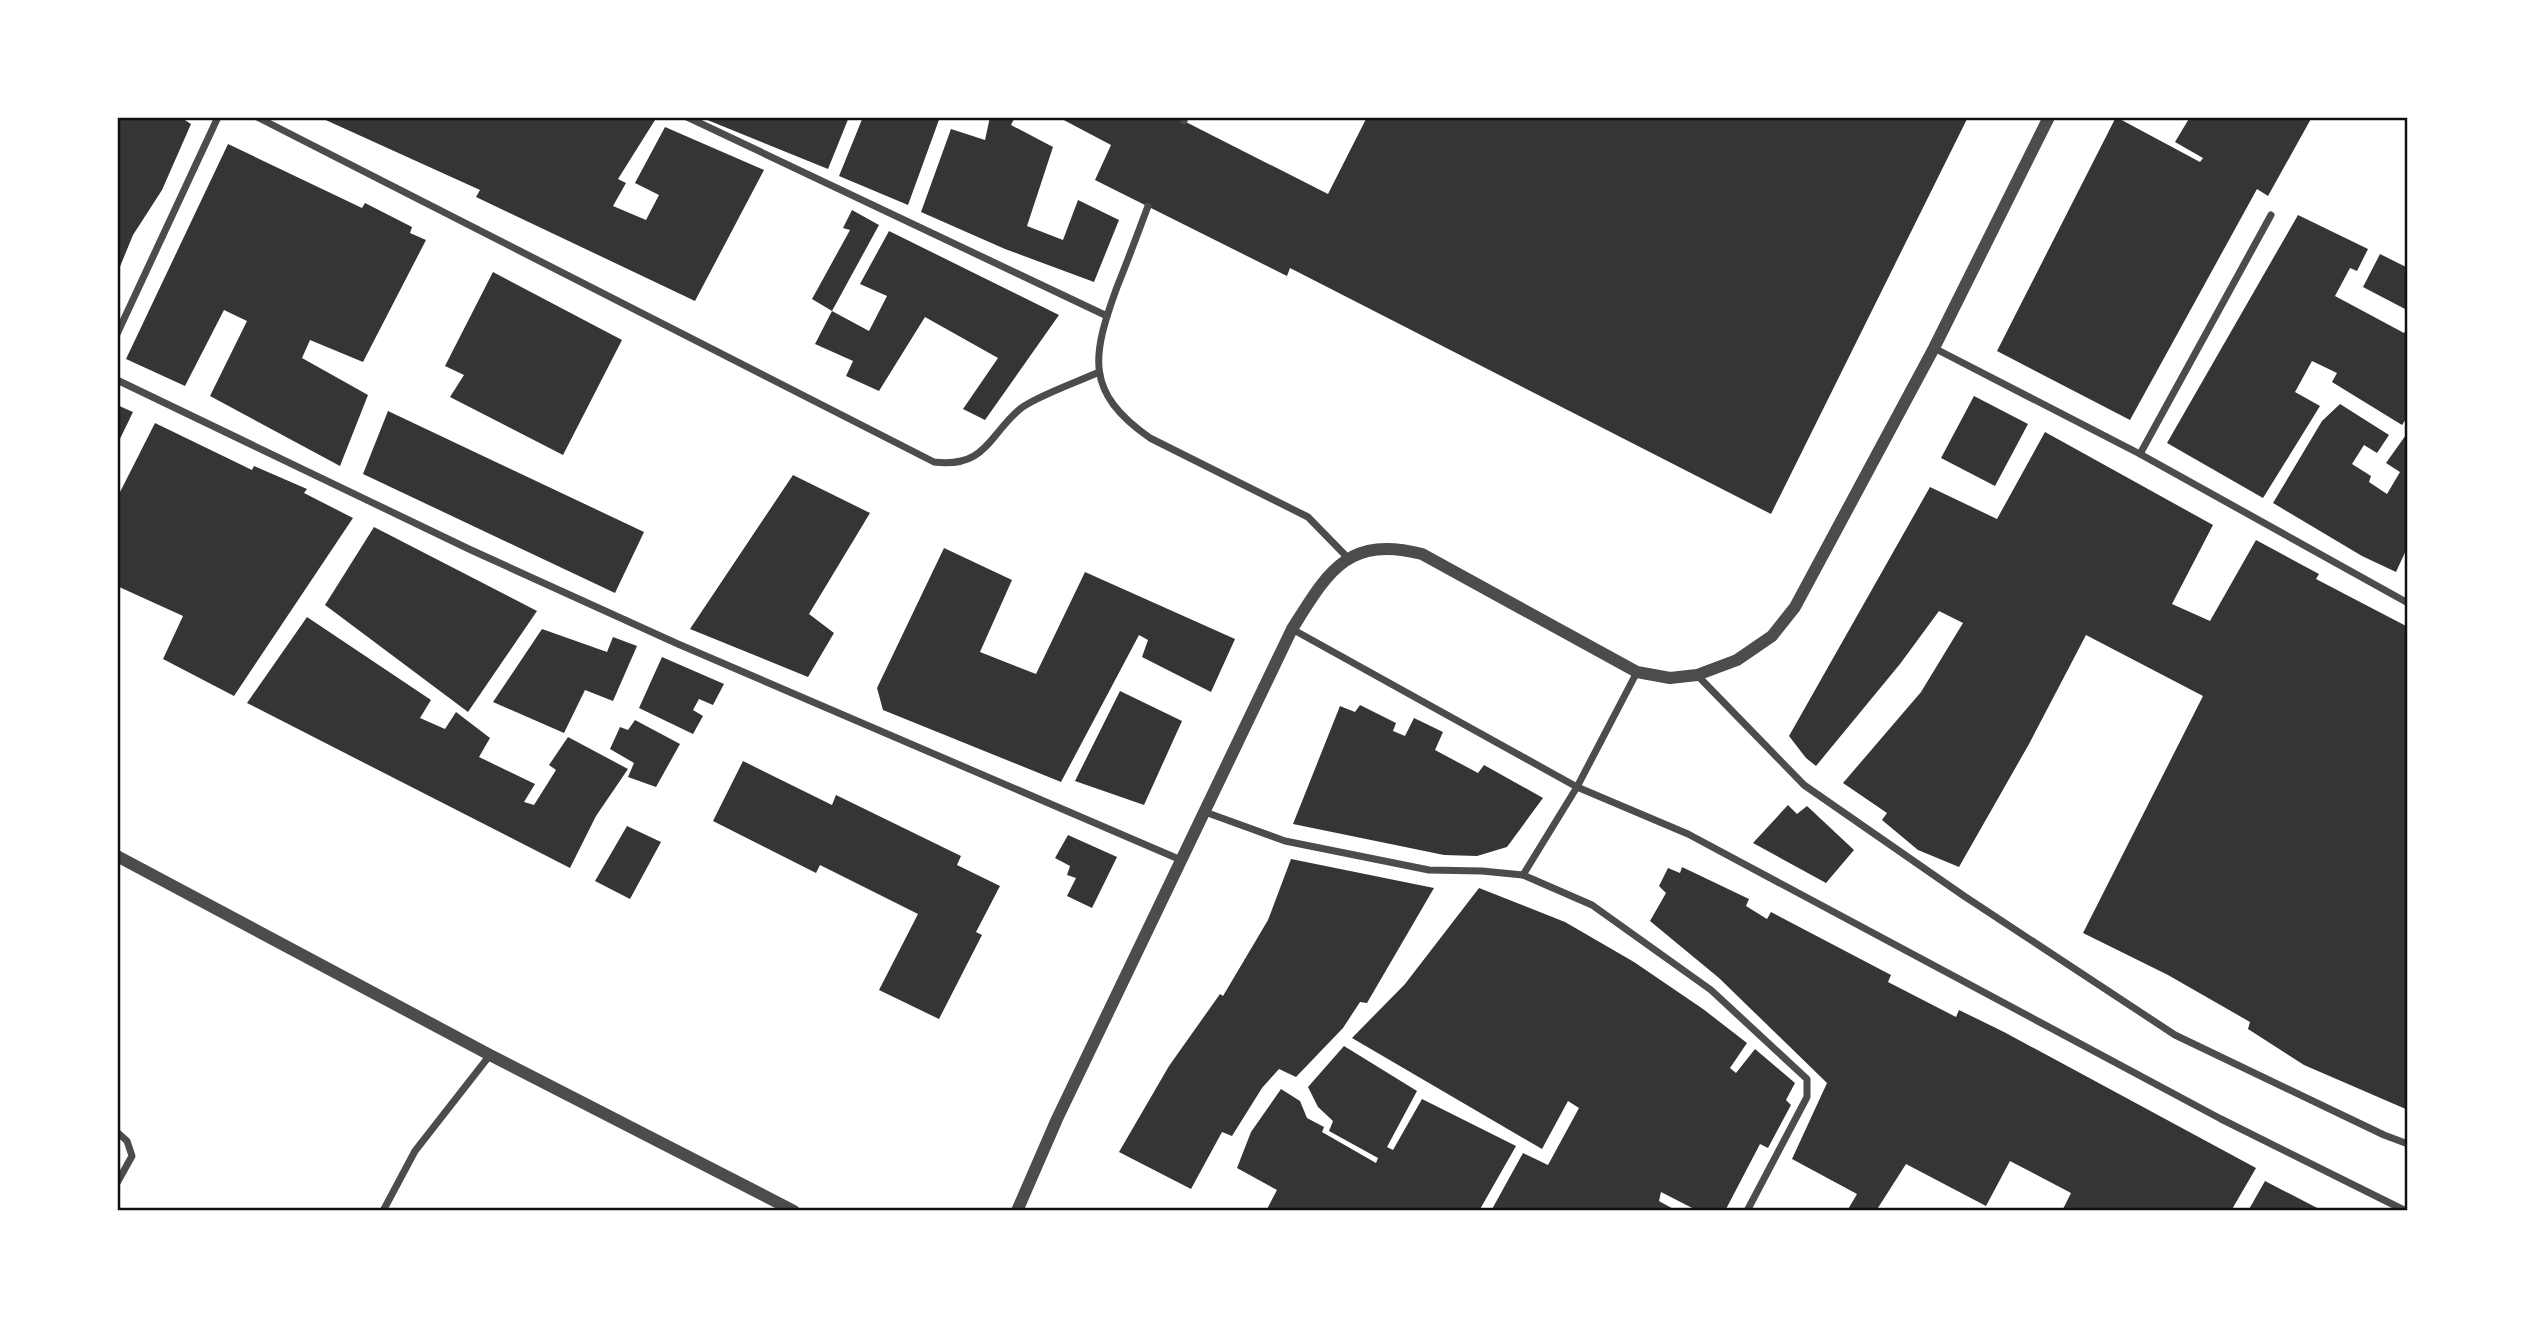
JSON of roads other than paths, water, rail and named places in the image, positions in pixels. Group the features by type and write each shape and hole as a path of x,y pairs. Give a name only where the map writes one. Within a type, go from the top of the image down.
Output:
{"street":[{"path":"117,334 218,117"},
{"path":"257,117 934,462 954,464 986,449 1021,408 1099,372"},
{"path":"687,117 1107,316"},
{"path":"1017,1211 1057,1119 1292,629 1328,573 1348,558 1372,549 1398,548 1422,554 1637,672 1670,678 1697,675 1737,660 1772,636 1795,607 1934,348 2049,117"},
{"path":"1148,206 1098,343 1099,372 1108,399 1126,421 1150,438 1308,517 1348,558"},
{"path":"2140,454 2270,215"},
{"path":"1934,348 2140,454 2408,603"},
{"path":"117,380 471,550 678,644 1182,860"},
{"path":"1292,629 1577,787 1688,834 2221,1119 2406,1211"},
{"path":"1524,875 1577,787 1637,672"},
{"path":"1697,675 1804,785 1964,896 2175,1035 2408,1144"},
{"path":"1205,811 1285,841 1377,860 1429,870 1524,875 1592,905 1700,982 1807,1079 1807,1097 1747,1211"},
{"path":"117,856 490,1055 794,1211"},
{"path":"383,1211 415,1151 490,1055"},
{"path":"117,1132 127,1141 132,1156 117,1183"}]}
